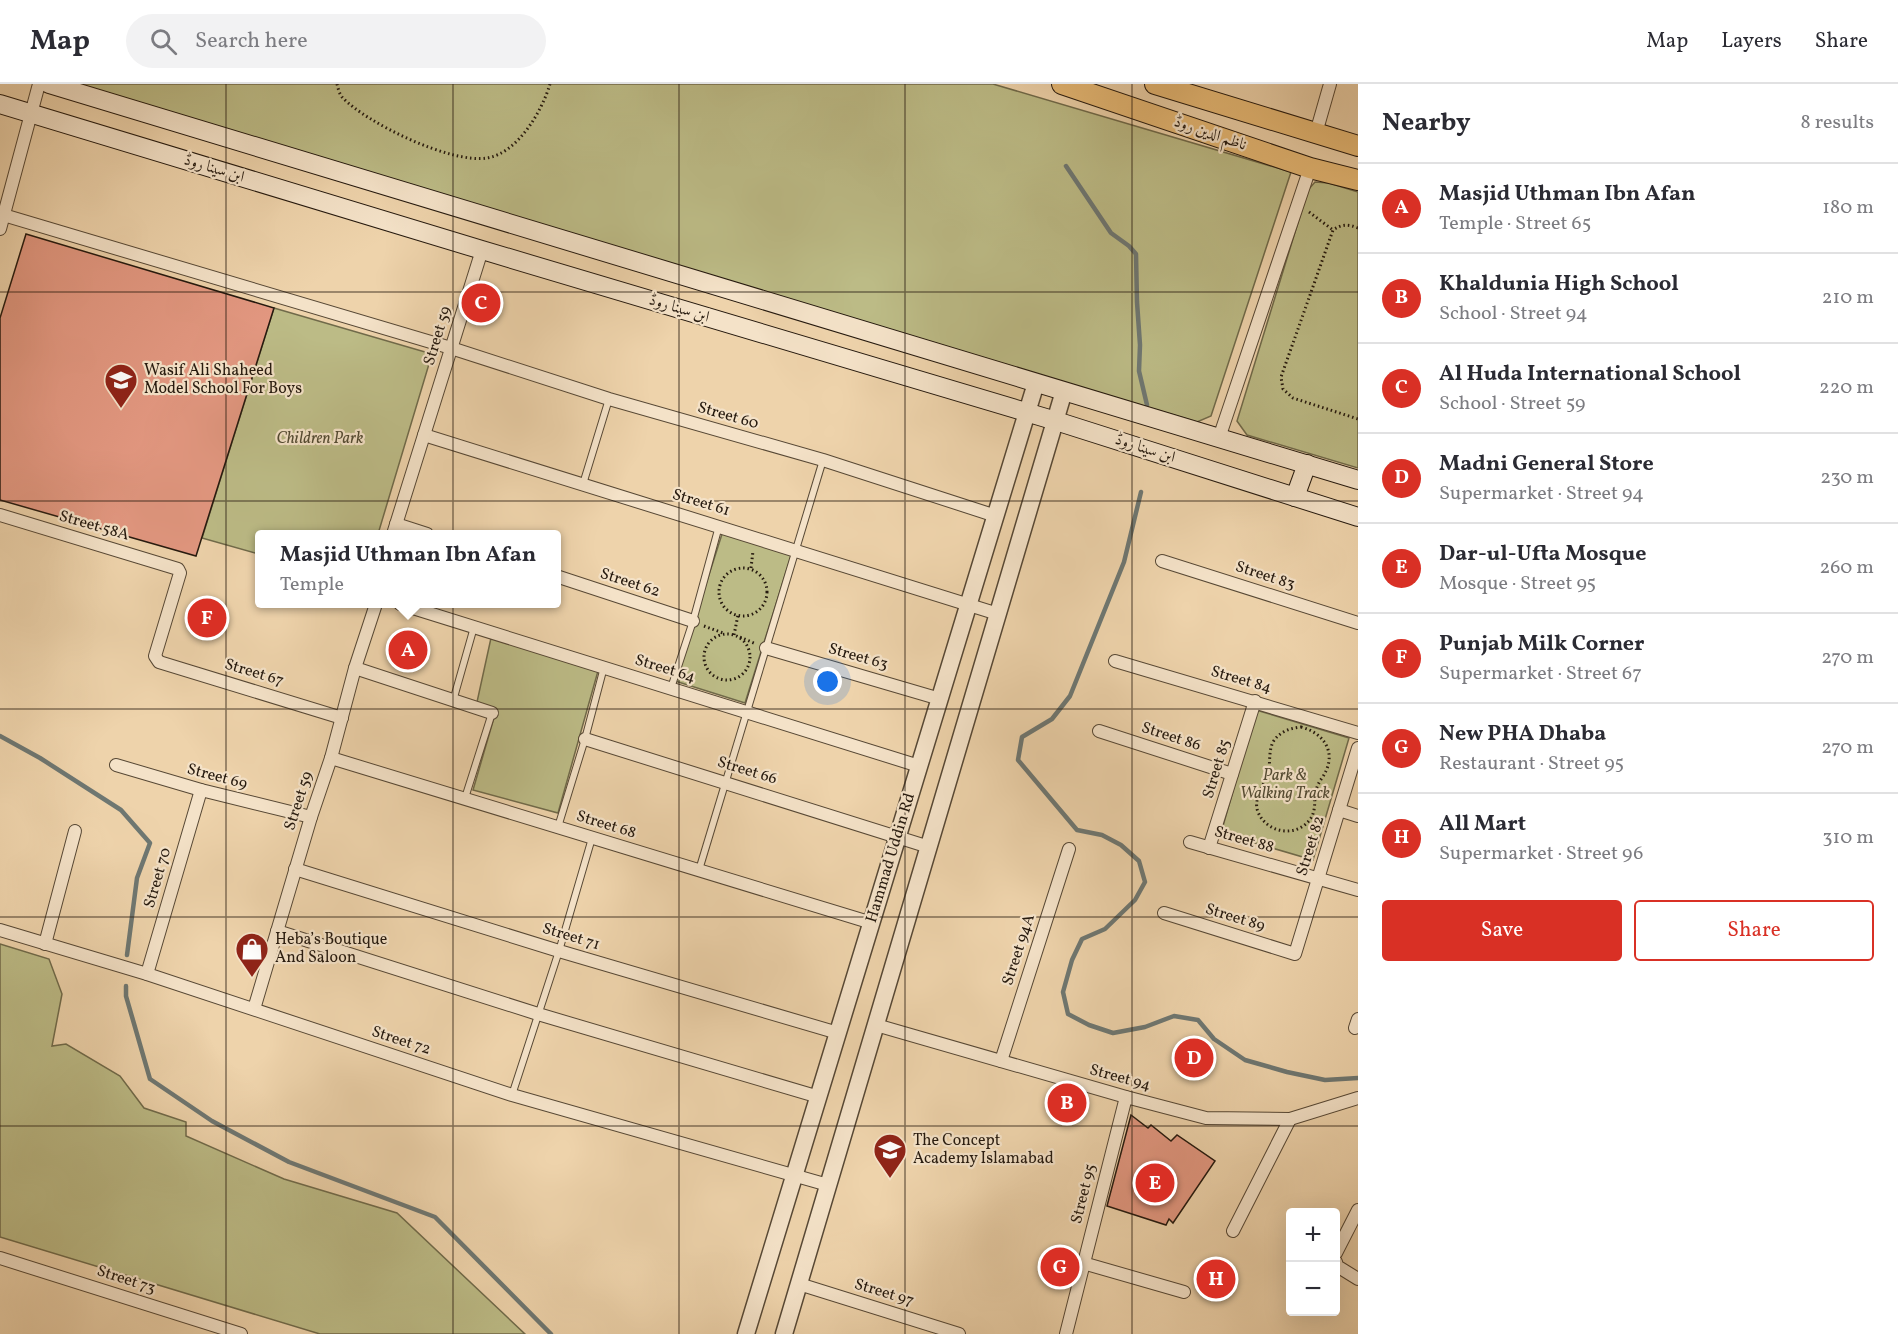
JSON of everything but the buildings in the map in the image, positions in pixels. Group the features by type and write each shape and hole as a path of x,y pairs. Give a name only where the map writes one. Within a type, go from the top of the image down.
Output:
{"main road":[{"name":"ابن سینا روڈ","path":"50,84 1358,480"},
{"name":"ناظم الدین روڈ","path":"1062,84 1310,168 1358,180"},
{"name":"ناظم الدین روڈ","path":"1155,84 1358,146"},
{"name":"ابن سینا روڈ","path":"0,104 1056,421 1358,517"},
{"path":"1295,497 1307,464"}],"street":[{"path":"0,229 39,84"},
{"path":"1316,133 1330,84"},
{"path":"1218,438 1310,168"},
{"name":"Street 60","path":"2,215 451,348 609,399 823,460 996,516"},
{"name":"Street 59","path":"395,529 482,250"},
{"name":"Hammad Uddin Rd","path":"746,1334 1036,383"},
{"name":"Hammad Uddin Rd","path":"784,1334 1064,391"},
{"name":"Street 61","path":"424,435 998,614"},
{"name":"Street 58A","path":"0,515 178,569 180,573 155,656 156,660"},
{"name":"Street 83","path":"1162,561 1358,622"},
{"name":"Street 62","path":"561,578 693,621"},
{"name":"Street 59","path":"254,1009 374,608"},
{"name":"Street 64","path":"415,608 920,766"},
{"name":"Street 63","path":"766,648 940,699"},
{"name":"Street 67","path":"156,660 342,718"},
{"name":"Street 84","path":"1115,661 1358,733"},
{"path":"355,668 492,713"},
{"name":"Street 85","path":"1209,848 1255,701"},
{"name":"Street 86","path":"1099,731 1232,774"},
{"name":"Street 66","path":"585,739 929,847"},
{"name":"Street 82","path":"1295,954 1358,748"},
{"name":"Street 68","path":"331,758 872,923"},
{"name":"Street 69","path":"116,765 201,790 311,817"},
{"name":"Street 70","path":"147,974 201,790"},
{"path":"1339,810 1358,816"},
{"path":"45,944 75,831"},
{"name":"Street 88","path":"1190,842 1358,890"},
{"name":"Street 94A","path":"1001,1061 1069,849"},
{"name":"Street 71","path":"295,869 559,951 838,1033"},
{"name":"Street 89","path":"1164,913 1295,954"},
{"name":"Street 72","path":"0,930 147,974 512,1095 828,1185"},
{"path":"277,931 538,1014 819,1097"},
{"name":"Street 94","path":"876,1025 1206,1118 1290,1119 1357,1099"},
{"name":"Street 95","path":"1066,1334 1126,1097"},
{"path":"1233,1231 1290,1119"},
{"path":"1340,1244 1358,1210"},
{"name":"Street 73","path":"0,1258 241,1334"},
{"path":"1083,1263 1184,1292"},
{"path":"1340,1268 1358,1279"},
{"name":"Street 97","path":"799,1284 959,1334"}],"lane":[{"path":"583,484 609,399"},
{"path":"699,870 823,460"},
{"path":"671,688 693,621 719,526"},
{"path":"453,701 474,627"},
{"path":"558,827 604,667"},
{"path":"465,798 492,713"},
{"path":"512,1095 593,838"}],"path":[{"path":"337,84 340,95 380,127 424,145 460,156 487,158 503,152 525,134 550,84"},
{"path":"1298,204 1333,230"},
{"path":"1358,228 1341,225 1333,230 1281,377 1283,389 1293,398 1358,419"},
{"path":"735,569 751,569 763,579 767,594 765,602 754,614 738,615 724,608 720,601 719,585 723,578 735,569"},
{"path":"734,635 738,615"},
{"path":"693,621 766,648"},
{"path":"725,634 711,640 704,654 707,670 712,676 727,681 740,676 749,664 749,650 746,644 734,635"},
{"path":"1293,728 1307,729 1323,738 1328,747 1329,764 1316,789 1314,810 1310,819 1289,832 1278,830 1262,818 1257,806 1268,773 1271,749 1277,736 1284,731 1293,728"}],"green space":[{"path":"74,84 993,84 1291,172 1211,416 1197,422"},
{"path":"1315,182 1329,183 1358,192 1358,468 1247,435 1237,421 1308,190"},
{"name":"Children Park","path":"274,308 432,354 379,530 255,530 255,553 202,538"},
{"path":"723,531 792,553 745,703 675,681"},
{"path":"491,638 598,671 558,813 473,790 496,711 477,702"},
{"name":"Park & Walking Track","path":"1256,710 1349,738 1313,860 1221,833"},
{"path":"0,944 49,959 62,994 52,1046 66,1044 120,1076 144,1108 186,1122 186,1136 284,1179 397,1213 525,1334 320,1334 0,1237"}],"waterway":[{"path":"1066,166 1111,233 1136,254 1139,371 1147,405"},
{"path":"1141,492 1124,562 1070,696 1052,719 1022,737 1018,760 1077,830 1102,835 1121,845 1139,861 1145,882 1135,900 1105,929 1082,939 1072,960 1063,992 1068,1014 1089,1025 1113,1033 1145,1027 1174,1016 1198,1020 1214,1039 1245,1060 1325,1080 1358,1078"},
{"path":"0,736 40,758 121,810 150,843 137,878 127,955"},
{"path":"126,986 126,996 150,1079 212,1121 289,1162 435,1217 551,1334"}],"place":[{"name":"Al Huda International School","path":"481,303"},
{"name":"Wasif Ali Shaheed Model School For Boys","path":"121,409"},
{"name":"Punjab Milk Corner","path":"207,618"},
{"name":"Masjid Uthman Ibn Afan","path":"408,650"},
{"name":"Heba’s Boutique And Saloon","path":"252,978"},
{"name":"Madni General Store","path":"1194,1058"},
{"name":"Khaldunia High School","path":"1067,1103"},
{"name":"The Concept Academy Islamabad","path":"890,1179"},
{"name":"Dar-ul-Ufta Mosque","path":"1155,1183"},
{"name":"New PHA Dhaba","path":"1060,1267"},
{"name":"All Mart","path":"1216,1279"}]}
